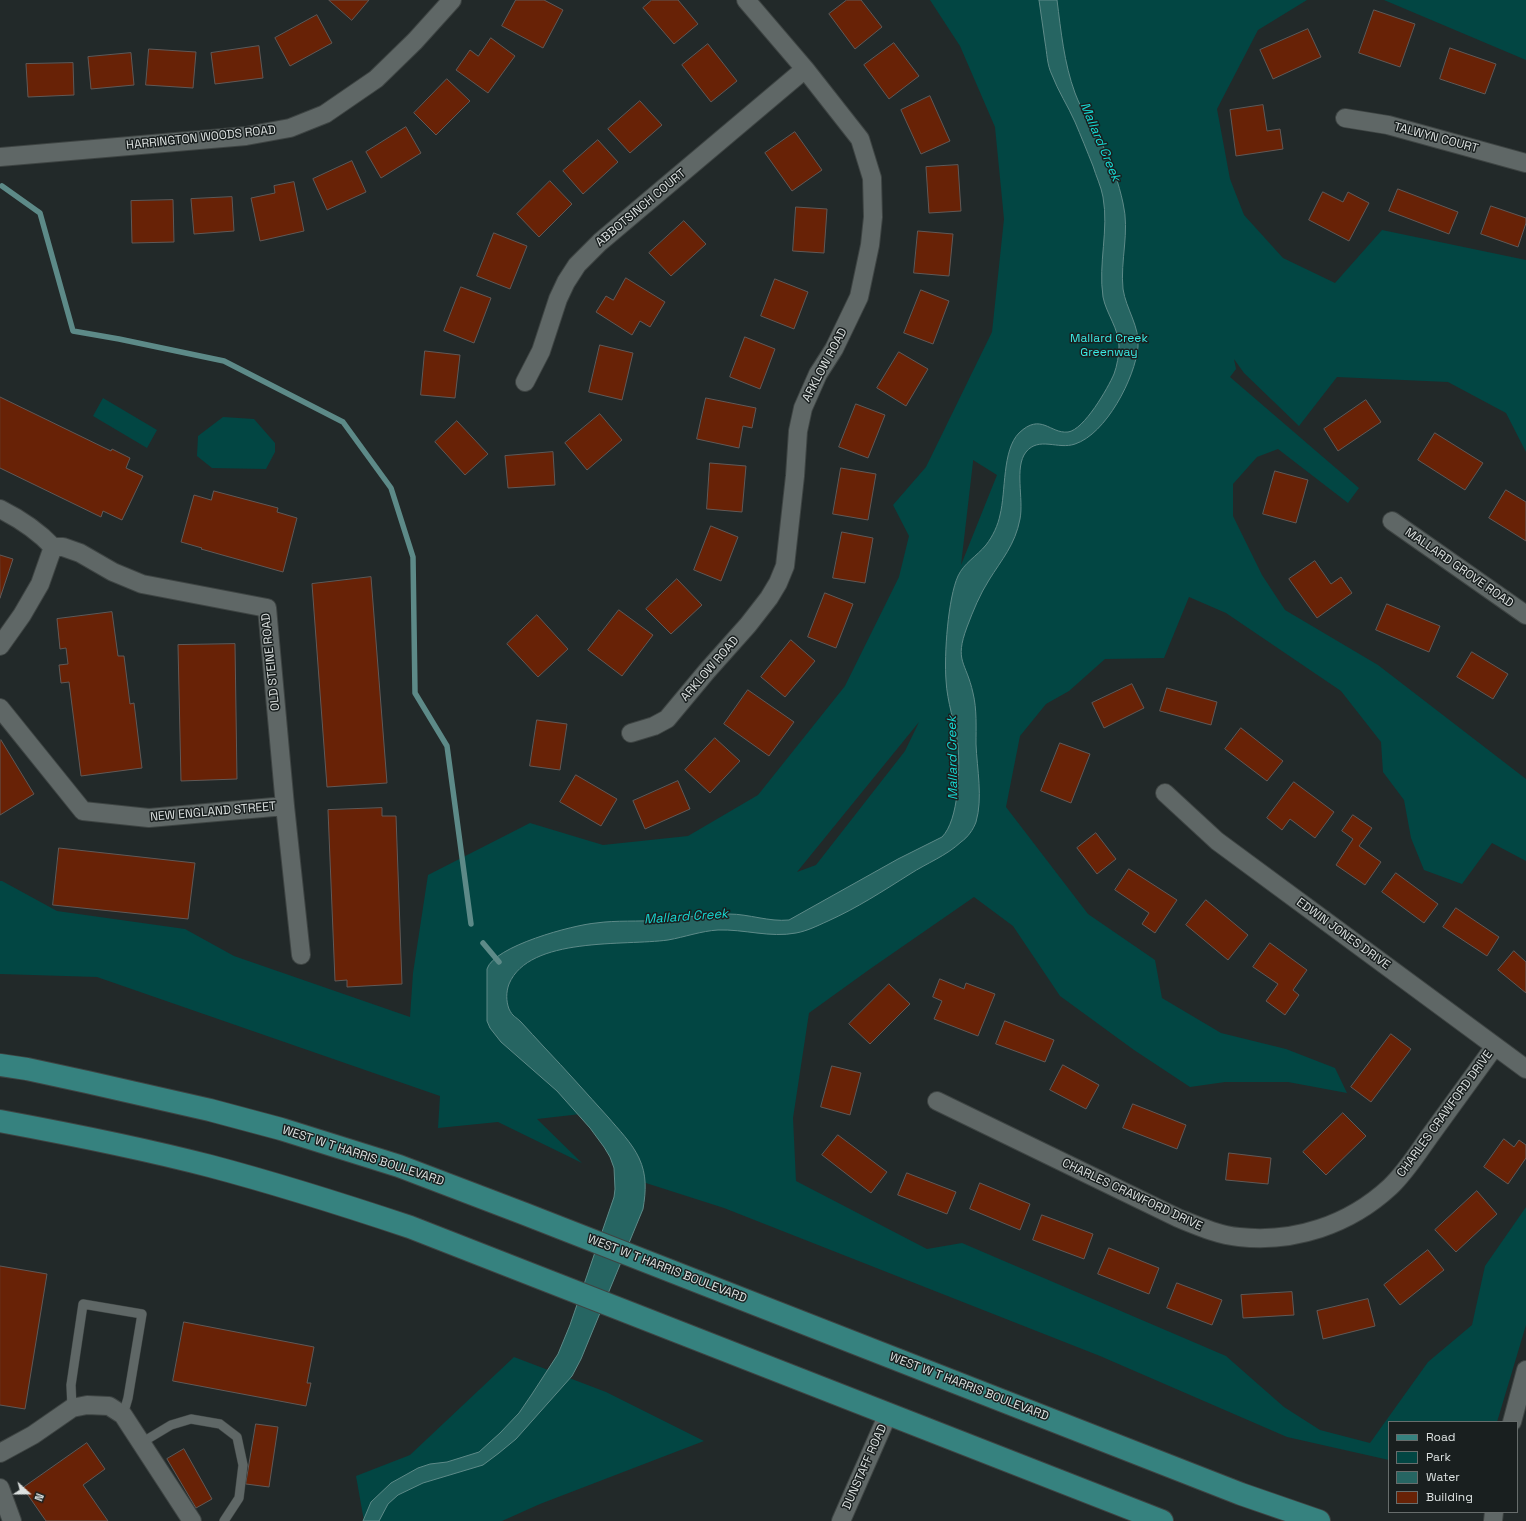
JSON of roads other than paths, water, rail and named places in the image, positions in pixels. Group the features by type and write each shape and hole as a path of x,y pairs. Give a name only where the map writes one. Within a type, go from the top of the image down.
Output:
{"main road":[{"name":"WEST W T HARRIS BOULEVARD","path":"0,1065 27,1069 210,1110 281,1129 399,1166 548,1222 1241,1494 1319,1521"},
{"path":"0,1121 71,1134 210,1166 285,1187 410,1227 1162,1521"}],"street":[{"name":"HARRINGTON WOODS ROAD","path":"0,157 246,136 290,128 325,114 376,80 415,41 452,0"},
{"name":"ARKLOW ROAD","path":"631,733 654,726 667,719 748,625 769,598 778,583 785,566 795,476 798,431 803,408 818,374 834,350 848,323 861,291 870,245 873,217 872,178 860,139 805,69 746,0"},
{"name":"ABBOTSINCH COURT","path":"525,382 541,351 558,299 566,282 577,265 600,242 805,69"},
{"name":"TALWYN COURT","path":"1346,118 1388,125 1526,163"},
{"path":"0,509 23,521 40,533 53,547 40,584 22,615 0,646"},
{"name":"MALLARD GROVE ROAD","path":"1392,521 1526,615"},
{"name":"OLD STEINE ROAD","path":"53,547 63,547 80,554 114,572 142,584 267,608 284,806 301,955"},
{"name":"NEW ENGLAND STREET","path":"0,708 83,811 149,818 284,806"},
{"name":"EDWIN JONES DRIVE","path":"1165,793 1217,841 1526,1069"},
{"name":"CHARLES CRAWFORD DRIVE","path":"937,1101 1178,1218 1208,1230 1238,1237 1270,1238 1309,1233 1342,1220 1369,1205 1391,1186 1411,1162 1495,1046"},
{"path":"1512,1421 1526,1370"},
{"path":"0,1453 33,1434 72,1408 87,1405 109,1406 123,1415 192,1521"},
{"name":"DUNSTAFF ROAD","path":"842,1521 888,1414"},
{"path":"0,1488 12,1521"}],"lane":[{"path":"72,1408 71,1385 83,1304 142,1314 128,1398 123,1415"},
{"path":"141,1443 171,1425 191,1419 220,1424 237,1437 244,1465 239,1498 224,1521"}],"water":[{"name":"Mallard Creek","path":"1039,0 1057,0 1063,47 1071,82 1081,107 1100,139 1112,167 1123,203 1126,225 1122,278 1123,289 1137,332 1138,347 1136,360 1125,389 1108,417 1098,429 1075,444 1062,446 1043,444 1031,447 1022,458 1020,475 1021,511 1018,528 1008,551 989,580 974,609 961,648 962,661 970,682 976,712 979,803 975,825 966,838 943,855 849,911 804,931 786,934 767,934 718,930 668,940 580,946 557,951 536,958 520,969 508,987 507,1000 509,1009 608,1117 633,1147 642,1164 645,1177 643,1209 581,1359 572,1376 516,1439 483,1465 423,1483 398,1495 388,1504 379,1521 363,1521 371,1502 391,1483 418,1468 430,1464 447,1462 479,1452 519,1413 558,1354 570,1325 614,1197 614,1168 604,1147 590,1128 557,1091 501,1042 490,1028 487,1021 487,969 493,961 504,952 536,938 553,932 596,923 643,921 720,914 736,914 774,920 789,920 898,859 942,837 948,829 955,807 959,767 958,745 947,688 946,656 949,612 958,576 967,563 986,545 997,527 1002,506 1007,460 1014,440 1019,433 1033,424 1045,425 1062,432 1074,430 1095,408 1101,398 1114,374 1119,353 1117,333 1103,297 1102,272 1105,209 1102,193 1075,122 1050,71"}],"waterway":[{"path":"2,186 40,213 73,331 224,361 343,422 391,488 413,557 415,693 447,746 471,924"},
{"path":"483,943 499,962"}],"park label":[{"name":"Mallard Creek Greenway","path":"1109,346"}]}
